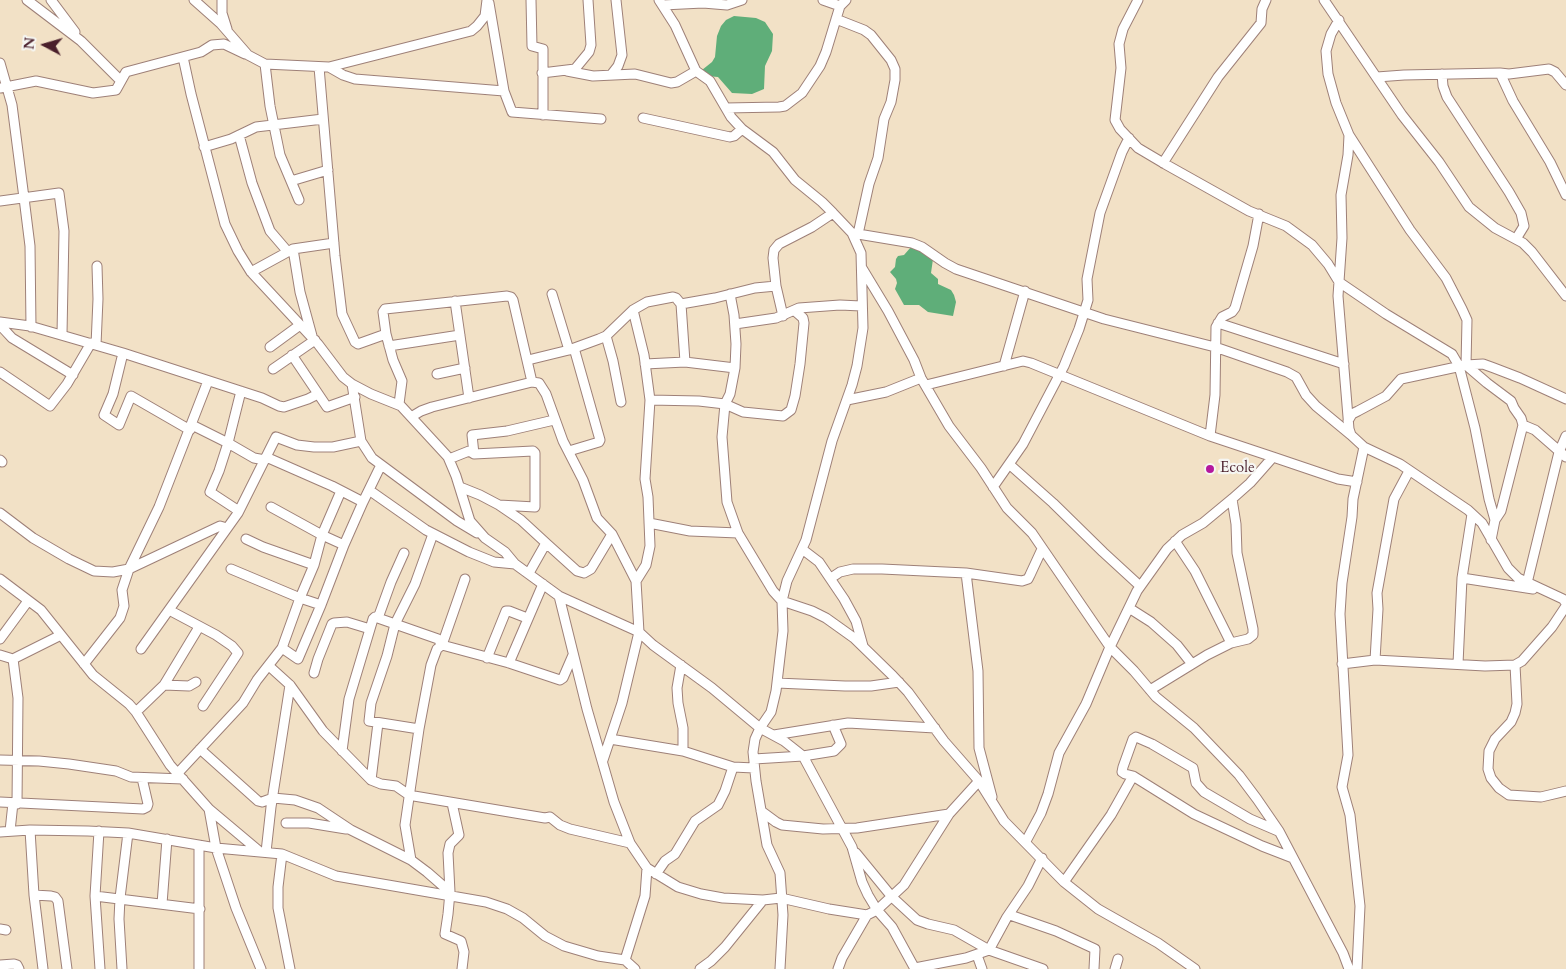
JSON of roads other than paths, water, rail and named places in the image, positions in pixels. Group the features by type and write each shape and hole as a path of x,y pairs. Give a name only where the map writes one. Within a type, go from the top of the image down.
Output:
{"street":[{"path":"27,0 81,40"},
{"path":"51,0 81,40 121,82"},
{"path":"194,0 227,30 248,56"},
{"path":"222,0 222,14 227,30"},
{"path":"3,87 36,81 93,93 116,90 126,72 201,52 212,45 224,44 265,64 329,67 471,31 485,16 488,0"},
{"path":"488,0 504,91 512,112 601,119"},
{"path":"531,0 532,46 543,49 543,115"},
{"path":"542,74 575,69 589,52 591,45 588,0"},
{"path":"611,75 618,66 622,55 616,0"},
{"path":"661,3 703,3 727,6 742,0"},
{"path":"726,108 785,106 802,93 820,66 843,3 823,0"},
{"path":"1138,0 1123,29 1119,44 1121,68 1115,120 1120,129 1138,148 1163,163 1249,211 1286,226 1312,244 1339,282 1386,314 1452,354 1463,366 1511,401 1523,425 1501,511 1495,520 1491,540"},
{"path":"1163,163 1218,77 1261,23 1262,9 1266,0"},
{"path":"1324,0 1340,20 1402,115 1439,162 1469,207 1495,228 1523,243 1566,296"},
{"path":"661,3 675,25 696,72 710,81 731,117 742,129 773,152 795,180 855,233 861,253 862,328 857,366 832,441 806,540 787,581 782,601 783,631 777,683 771,712 755,739 754,764 767,845 780,873 783,915 780,969"},
{"path":"836,19 864,30 871,35 895,69 891,102 884,119 878,158 855,233"},
{"path":"1340,20 1331,34 1326,50 1328,74 1336,103 1349,135 1410,230 1446,278 1467,320 1463,366 1495,520"},
{"path":"183,57 204,147 225,224 238,252 251,272 314,339 343,377 352,384 399,404 449,459 470,521 484,538"},
{"path":"0,63 3,87 12,105 30,246 32,327"},
{"path":"265,64 280,155 299,200"},
{"path":"319,67 342,314 355,342 360,344 386,334"},
{"path":"329,67 355,79 504,91"},
{"path":"1377,78 1404,75 1509,74 1549,69 1566,86"},
{"path":"567,71 593,76 635,74 671,83 677,82 696,72"},
{"path":"1500,73 1513,101 1550,162 1566,195"},
{"path":"1442,74 1443,86 1447,97 1521,213 1524,226 1516,239"},
{"path":"642,118 730,137 742,129"},
{"path":"204,147 231,139 256,127 323,120"},
{"path":"239,135 252,183 270,231 290,251 314,339"},
{"path":"1349,135 1348,155 1340,195 1342,238 1338,296 1348,421 1351,435"},
{"path":"993,487 1022,444 1060,374 1085,312 1088,300 1087,279 1100,213 1129,138"},
{"path":"291,181 328,170"},
{"path":"0,201 59,193 64,231 62,334"},
{"path":"783,316 776,286 774,250 779,244 812,227 833,213"},
{"path":"1210,436 1215,395 1215,347 1218,323 1222,317 1232,312 1235,308 1254,246 1259,214"},
{"path":"855,233 922,246 956,269 1085,312 1130,326 1215,347 1287,372 1296,377 1306,395 1316,406 1364,447 1400,464 1472,514 1482,524 1508,568 1518,578 1565,600 1552,627 1522,661 1515,665 1425,664 1375,660 1342,664"},
{"path":"251,272 290,251 334,243"},
{"path":"0,372 50,406 94,344 98,299 97,266"},
{"path":"862,268 949,426 1007,508 1032,533 1110,647 1166,706 1194,728 1239,775 1279,832 1343,953 1349,969"},
{"path":"680,304 755,288 776,286"},
{"path":"1004,366 1024,291"},
{"path":"552,294 600,440 599,442 569,451"},
{"path":"730,294 735,324 735,368 730,394 725,404 722,437 727,502 738,533 773,591 782,601 826,618 854,638 899,682 979,781 1004,821 1064,882 1098,909 1158,943 1195,969"},
{"path":"399,404 402,381 389,346 383,310 455,301 511,297 532,382"},
{"path":"528,360 571,349 606,336 633,310 647,302 673,297 680,304 685,362"},
{"path":"455,301 469,398"},
{"path":"735,324 783,316 799,308 861,306"},
{"path":"633,310 645,364 650,400 645,479 650,534 646,564 636,581"},
{"path":"650,400 699,401 725,404 751,413 784,416 791,410 798,380 804,323 795,311"},
{"path":"0,323 32,327 62,334 208,380 262,398 279,406 284,407 318,394"},
{"path":"0,323 12,338 73,375"},
{"path":"1218,323 1344,364"},
{"path":"270,347 300,325"},
{"path":"389,346 460,335"},
{"path":"606,336 621,402"},
{"path":"273,369 314,339"},
{"path":"122,352 113,394 104,415 119,425 131,396 191,427 228,443 254,458 266,459 363,502"},
{"path":"292,355 327,407 354,397"},
{"path":"847,400 924,382 990,371 1023,361 1038,365 1210,436 1338,478 1357,482"},
{"path":"645,364 685,362 735,368"},
{"path":"1348,421 1352,414 1386,396 1401,379 1463,366 1483,364 1566,399"},
{"path":"437,374 465,368"},
{"path":"84,664 120,618 124,606 122,590 129,569 159,508 173,467 191,427 208,380"},
{"path":"411,417 426,409 532,382 539,383 546,394 554,420 583,480 597,518 612,534 636,581 639,632 622,703 603,760"},
{"path":"352,384 361,441 367,451 381,465 457,521 505,552 515,564 559,596 639,632 653,645 712,688 760,728 789,744 803,756 852,847 892,897 917,920 954,930 989,950 1043,969"},
{"path":"239,510 210,492 228,443 241,391"},
{"path":"474,454 472,435 507,431 554,420"},
{"path":"1523,425 1535,430 1562,454"},
{"path":"1527,583 1566,436"},
{"path":"141,649 239,510 276,437 297,445 314,447 333,447 361,441"},
{"path":"1357,969 1360,906 1350,815 1342,787 1348,755 1340,614 1342,583 1364,447"},
{"path":"449,459 469,451 474,454 534,451 535,507 499,505"},
{"path":"1026,842 1045,803 1059,753 1065,739 1086,704 1110,647 1140,586 1175,541 1203,523 1232,499 1273,457"},
{"path":"1009,464 1140,586"},
{"path":"282,648 298,659 344,545 381,465"},
{"path":"1375,660 1377,592 1394,499 1409,471"},
{"path":"460,487 499,505 521,520 577,571 587,572 612,534"},
{"path":"370,490 433,534 494,562 515,564"},
{"path":"180,777 200,749 242,703 282,648 314,565 322,535 341,491"},
{"path":"1150,690 1231,643 1251,637 1253,629 1237,554 1236,524 1232,499"},
{"path":"271,507 344,545"},
{"path":"0,513 32,538 94,571 113,572 129,569 208,531 220,526 227,528"},
{"path":"1458,664 1462,578 1472,514"},
{"path":"649,523 690,531 738,533"},
{"path":"419,729 369,721 371,703 387,656 395,624 415,584 433,534"},
{"path":"246,539 314,565"},
{"path":"1175,541 1195,571 1231,643"},
{"path":"529,573 546,543"},
{"path":"802,549 820,562 831,578 854,616 864,648"},
{"path":"831,578 840,572 853,569 966,572 1022,582 1028,579 1042,549"},
{"path":"378,618 404,553"},
{"path":"231,569 321,605"},
{"path":"966,572 978,671 979,748 994,807"},
{"path":"1462,578 1543,591"},
{"path":"411,860 405,825 419,729 431,665 437,650 442,645 465,579"},
{"path":"1,583 41,610 93,675 136,712 180,777 209,809 263,852"},
{"path":"509,663 543,584"},
{"path":"559,596 573,655 614,802 630,843 647,868 678,887 700,894 723,898 763,900 781,898 867,915"},
{"path":"0,639 28,601"},
{"path":"1129,608 1150,622 1177,645 1192,664"},
{"path":"169,610 232,646 238,652 203,706"},
{"path":"487,658 506,611 527,618"},
{"path":"342,751 349,699 373,619 378,618 438,639 442,645 509,663 560,680 564,678 573,655"},
{"path":"314,673 332,624 347,622 370,629"},
{"path":"136,712 164,685 199,627"},
{"path":"0,656 13,659 61,635"},
{"path":"10,831 15,803 18,760 18,698 13,659"},
{"path":"681,665 677,688 683,728 683,751"},
{"path":"1515,665 1517,704 1511,722 1495,739 1489,752 1488,769 1491,778 1499,788 1509,795 1541,797 1566,790"},
{"path":"269,666 290,685 323,731 371,780 381,784 396,786 409,795 546,818 550,817 560,825 570,829 630,843"},
{"path":"164,685 189,686 196,682"},
{"path":"777,683 871,686 899,682"},
{"path":"263,852 290,685"},
{"path":"371,780 378,723"},
{"path":"773,735 854,723 935,728"},
{"path":"610,740 683,751 733,767 834,751 841,744 834,725"},
{"path":"1279,832 1204,792 1196,784 1193,768 1139,737 1133,738 1122,767 1122,772 1133,776 1194,814 1262,846 1293,858"},
{"path":"200,749 258,801 262,802 273,798 295,800 318,808 352,830 411,860 450,894"},
{"path":"0,760 83,766 116,771 126,776 142,778 180,777"},
{"path":"656,874 665,861 675,854 695,820 718,805 733,767"},
{"path":"1064,882 1123,797 1133,776"},
{"path":"0,802 144,809 148,804 142,778"},
{"path":"838,969 842,958 867,915 877,910 904,885 949,814 979,781"},
{"path":"452,803 459,835 450,844 448,853 450,894 445,934 461,941 463,945 462,969"},
{"path":"209,809 216,848 236,908 261,969"},
{"path":"761,811 782,825 823,829 857,828 949,814"},
{"path":"286,823 309,823 352,830"},
{"path":"30,830 34,895 43,969"},
{"path":"0,832 30,830 128,833 216,848 282,854 336,876 450,894 486,902 507,909 523,918 545,936 564,946 598,956 625,960 635,969"},
{"path":"99,832 95,896 100,969"},
{"path":"122,969 119,919 128,833"},
{"path":"162,904 167,839"},
{"path":"199,969 200,845"},
{"path":"852,847 862,882 877,910 892,927 915,968 977,955 989,950 1042,858"},
{"path":"282,854 278,887 278,908 290,969"},
{"path":"625,960 645,896 647,868"},
{"path":"34,895 51,896 55,897 58,901 66,969"},
{"path":"95,896 200,909"},
{"path":"700,969 712,962 763,900"},
{"path":"1010,915 1056,931 1095,949 1094,969"},
{"path":"977,955 982,969"},
{"path":"1115,969 1118,959"},
{"path":"0,964 14,964 19,969"}],"place":[{"name":"Ecole","path":"1210,469"}]}
